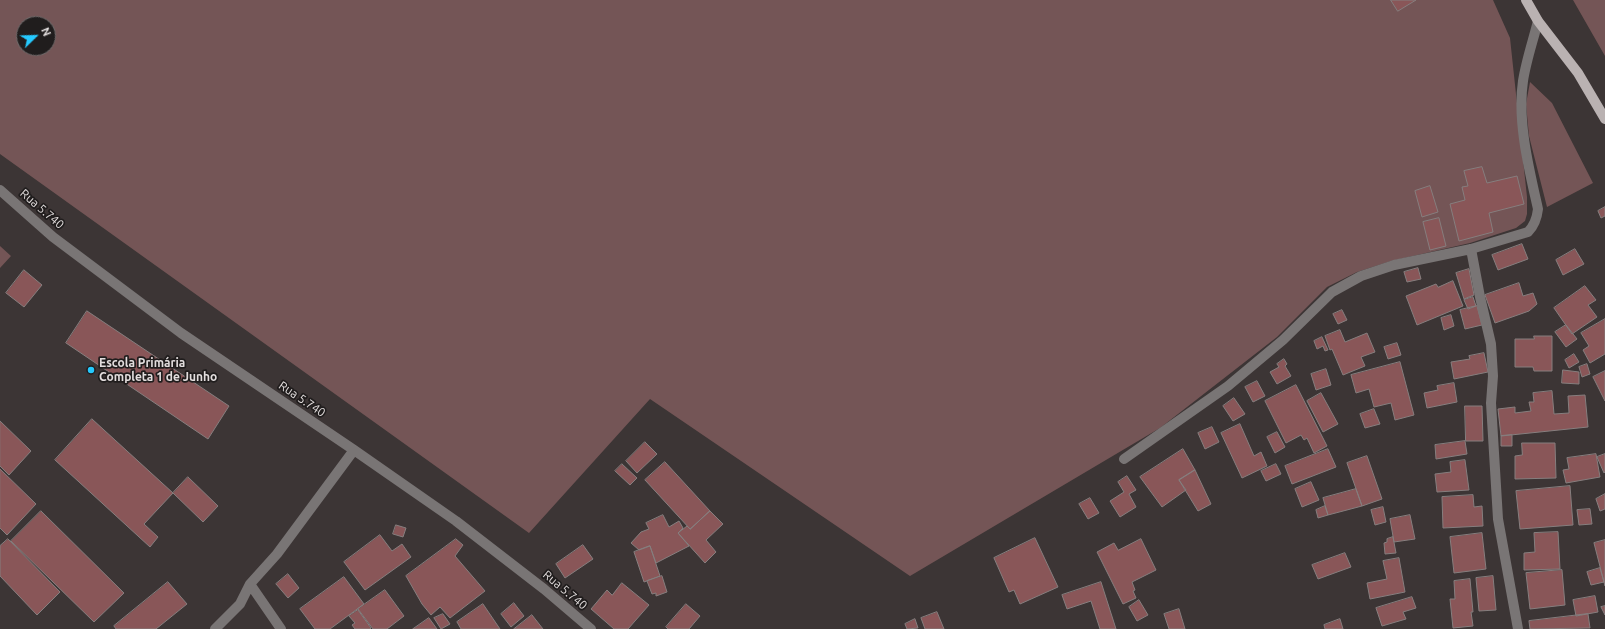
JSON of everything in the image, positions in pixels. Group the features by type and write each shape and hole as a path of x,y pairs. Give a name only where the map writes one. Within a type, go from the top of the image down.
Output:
{"main road":[{"path":"1526,0 1538,21 1578,73 1605,119"}],"street":[{"path":"1124,459 1228,386 1283,340 1332,292 1361,276 1394,265 1471,249 1528,232 1537,218 1538,209 1524,134 1521,105 1523,80 1538,21"},
{"name":"Rua 5.740","path":"0,190 53,237 180,333 354,450 456,521 544,588 591,629"},
{"path":"1471,249 1480,297 1492,344 1493,376 1491,403 1498,519 1518,629"},
{"path":"215,629 240,604 250,584 276,554 354,450"},
{"path":"250,584 281,629"}],"shaded area":[{"path":"0,0 1493,0 1510,38 1527,197 1527,214 1525,221 1516,228 1470,243 1391,261 1357,272 1327,287 1277,337 1160,428 910,576 650,399 529,533 0,154"},
{"path":"1573,0 1605,0 1605,56"},
{"path":"1530,82 1552,103 1593,183 1547,207 1529,136 1526,104"},
{"path":"0,246 11,256 0,268"}],"building":[{"path":"1391,0 1416,0 1398,11"},
{"path":"1482,167 1487,183 1517,176 1524,204 1489,213 1493,232 1459,241 1450,204 1465,200 1462,187 1468,186 1464,171"},
{"path":"1430,186 1438,212 1422,217 1415,191"},
{"path":"1605,207 1605,216 1601,218 1598,211"},
{"path":"1439,218 1446,246 1430,250 1423,222"},
{"path":"1522,244 1528,259 1498,270 1492,255"},
{"path":"1575,249 1584,264 1563,275 1556,260"},
{"path":"1418,268 1421,279 1407,282 1404,272"},
{"path":"1469,269 1474,295 1464,299 1456,273"},
{"path":"24,270 42,285 24,307 6,293"},
{"path":"1453,281 1463,306 1417,325 1406,296 1436,284 1438,287"},
{"path":"1519,283 1523,296 1533,293 1537,304 1529,311 1495,323 1485,295"},
{"path":"1585,286 1596,300 1588,305 1597,317 1572,334 1554,308"},
{"path":"1473,297 1476,306 1468,309 1464,300"},
{"path":"1477,306 1482,325 1465,329 1460,310"},
{"path":"1342,310 1347,320 1338,324 1333,314"},
{"path":"87,311 229,406 208,439 66,343"},
{"path":"1451,315 1454,326 1444,330 1441,318"},
{"path":"1605,319 1605,354 1590,363 1583,350 1589,346 1581,333"},
{"path":"1566,325 1577,339 1566,347 1555,332"},
{"path":"1340,330 1345,342 1367,333 1375,352 1361,357 1365,366 1343,375 1332,349 1330,350 1325,336"},
{"path":"1534,336 1552,336 1552,371 1534,371 1533,367 1515,367 1515,339 1534,339"},
{"path":"1322,337 1328,350 1325,351 1323,346 1317,349 1314,341"},
{"path":"1397,343 1401,355 1388,359 1384,347"},
{"path":"1484,353 1488,372 1454,379 1451,362 1470,359 1469,356"},
{"path":"1574,354 1579,362 1569,368 1565,360"},
{"path":"1284,359 1287,364 1285,366 1291,376 1277,384 1270,372 1279,367 1277,364"},
{"path":"1400,362 1414,415 1395,420 1391,403 1374,407 1369,389 1356,393 1351,375"},
{"path":"1587,364 1590,374 1582,377 1579,367"},
{"path":"1326,369 1331,385 1316,390 1311,374"},
{"path":"1563,370 1579,372 1579,384 1562,383"},
{"path":"1605,371 1605,401 1593,377"},
{"path":"1257,381 1265,396 1253,402 1245,387"},
{"path":"1454,383 1457,402 1427,408 1424,393 1438,390 1437,386"},
{"path":"1296,385 1327,446 1314,453 1307,438 1304,440 1301,435 1286,443 1265,401"},
{"path":"1552,391 1554,414 1569,413 1568,396 1585,395 1588,427 1501,436 1498,409 1515,407 1515,413 1531,411 1529,402 1534,402 1533,393"},
{"path":"1321,393 1338,424 1323,432 1307,401"},
{"path":"1234,398 1245,414 1233,421 1223,406"},
{"path":"1465,406 1482,406 1483,441 1466,441"},
{"path":"1374,409 1380,424 1365,428 1360,414"},
{"path":"92,419 173,493 144,524 158,537 150,547 55,460"},
{"path":"0,421 31,451 9,475 0,466"},
{"path":"1240,424 1254,456 1261,452 1267,466 1242,478 1221,433"},
{"path":"1212,427 1219,442 1205,449 1198,433"},
{"path":"1277,432 1285,447 1275,453 1267,437"},
{"path":"1512,435 1512,446 1501,446 1501,436"},
{"path":"1465,441 1467,454 1436,459 1435,445"},
{"path":"645,442 657,454 637,473 626,461"},
{"path":"1522,443 1555,443 1556,478 1515,479 1515,456 1522,455"},
{"path":"1183,449 1195,470 1179,480 1186,490 1162,507 1140,477"},
{"path":"1328,449 1336,467 1292,484 1285,466"},
{"path":"1596,454 1600,477 1566,483 1563,470 1569,469 1567,458"},
{"path":"1605,454 1605,472 1604,473 1597,457"},
{"path":"1367,456 1382,499 1362,506 1347,463"},
{"path":"1465,460 1469,490 1437,492 1435,474 1451,472 1450,462"},
{"path":"665,462 710,511 690,529 645,480"},
{"path":"622,464 637,478 630,485 615,471"},
{"path":"1276,464 1281,474 1266,481 1261,471"},
{"path":"0,469 36,504 7,535 0,528"},
{"path":"1195,470 1211,504 1198,511 1179,480"},
{"path":"1127,476 1136,490 1129,494 1136,507 1120,517 1110,501 1124,492 1118,482"},
{"path":"188,477 218,506 203,522 173,493"},
{"path":"1311,482 1319,500 1302,507 1295,489"},
{"path":"1570,486 1573,525 1520,529 1516,491"},
{"path":"1356,489 1362,506 1328,515 1323,498"},
{"path":"1605,494 1605,509 1600,511 1596,499"},
{"path":"1473,495 1474,507 1482,506 1483,526 1443,528 1442,497"},
{"path":"1090,498 1099,513 1088,519 1079,504"},
{"path":"1325,506 1328,515 1318,518 1316,510"},
{"path":"1383,507 1386,522 1375,525 1371,510"},
{"path":"1590,509 1592,524 1579,525 1577,510"},
{"path":"41,511 124,593 94,622 11,541"},
{"path":"710,511 723,524 706,540 716,552 705,563 678,533 687,526 690,529"},
{"path":"663,515 669,527 679,521 683,528 678,533 689,546 656,563 650,546 639,550 631,543 641,532 649,529 646,523"},
{"path":"1410,515 1415,539 1394,542 1390,519"},
{"path":"396,525 406,528 403,537 393,534"},
{"path":"1558,532 1560,569 1524,570 1524,553 1535,552 1534,533"},
{"path":"1482,533 1486,569 1454,573 1450,537"},
{"path":"380,535 392,551 402,544 411,557 365,590 344,562"},
{"path":"1393,537 1396,553 1385,554 1384,543 1387,542 1387,539"},
{"path":"1035,538 1058,587 1020,604 1014,590 1009,592 994,558"},
{"path":"8,539 60,592 37,615 0,576 0,546"},
{"path":"456,539 463,545 455,556 485,591 450,618 440,607 431,615 422,604 406,576"},
{"path":"1141,539 1156,570 1132,582 1135,590 1133,591 1136,598 1123,604 1097,552 1114,543 1118,550"},
{"path":"1605,540 1605,586 1594,543"},
{"path":"583,545 593,559 565,578 556,564"},
{"path":"650,546 660,576 644,582 634,552"},
{"path":"1345,553 1351,567 1318,579 1312,565"},
{"path":"1399,558 1405,592 1370,599 1367,583 1387,579 1383,561"},
{"path":"1600,568 1604,582 1591,585 1587,572"},
{"path":"1562,570 1565,605 1530,609 1526,573"},
{"path":"288,574 299,588 288,598 276,584"},
{"path":"662,576 667,592 656,596 656,593 652,594 647,581"},
{"path":"1493,576 1496,610 1479,611 1476,578"},
{"path":"344,577 364,604 330,629 315,629 300,609"},
{"path":"1470,579 1473,626 1453,628 1450,599 1455,599 1454,581"},
{"path":"168,582 187,604 156,629 116,629 114,626"},
{"path":"1101,582 1116,629 1100,629 1091,601 1067,609 1062,595"},
{"path":"622,583 649,605 628,629 614,629 591,609 607,590 612,595"},
{"path":"385,590 404,616 387,629 373,629 358,609"},
{"path":"1595,596 1598,612 1576,616 1573,600"},
{"path":"1412,597 1416,608 1403,612 1406,619 1382,626 1376,608"},
{"path":"1139,600 1148,615 1137,621 1129,607"},
{"path":"514,603 524,616 511,627 501,614"},
{"path":"483,604 500,629 461,629 457,622"},
{"path":"686,604 700,616 689,629 668,629 666,627"},
{"path":"1605,606 1605,615 1601,607"},
{"path":"1179,609 1185,629 1169,629 1164,614"},
{"path":"358,610 371,628 370,629 355,629 352,625 355,623 349,616"},
{"path":"937,612 944,629 925,629 921,618"},
{"path":"443,614 450,624 441,629 434,618"},
{"path":"1588,614 1590,628 1530,629 1529,621"},
{"path":"532,615 543,629 514,629"},
{"path":"429,618 437,629 413,629"},
{"path":"915,619 918,628 907,629 905,624"},
{"path":"1340,619 1343,629 1325,629 1324,625"}],"place":[{"name":"Escola Primária Completa 1 de Junho","path":"91,370"}]}
